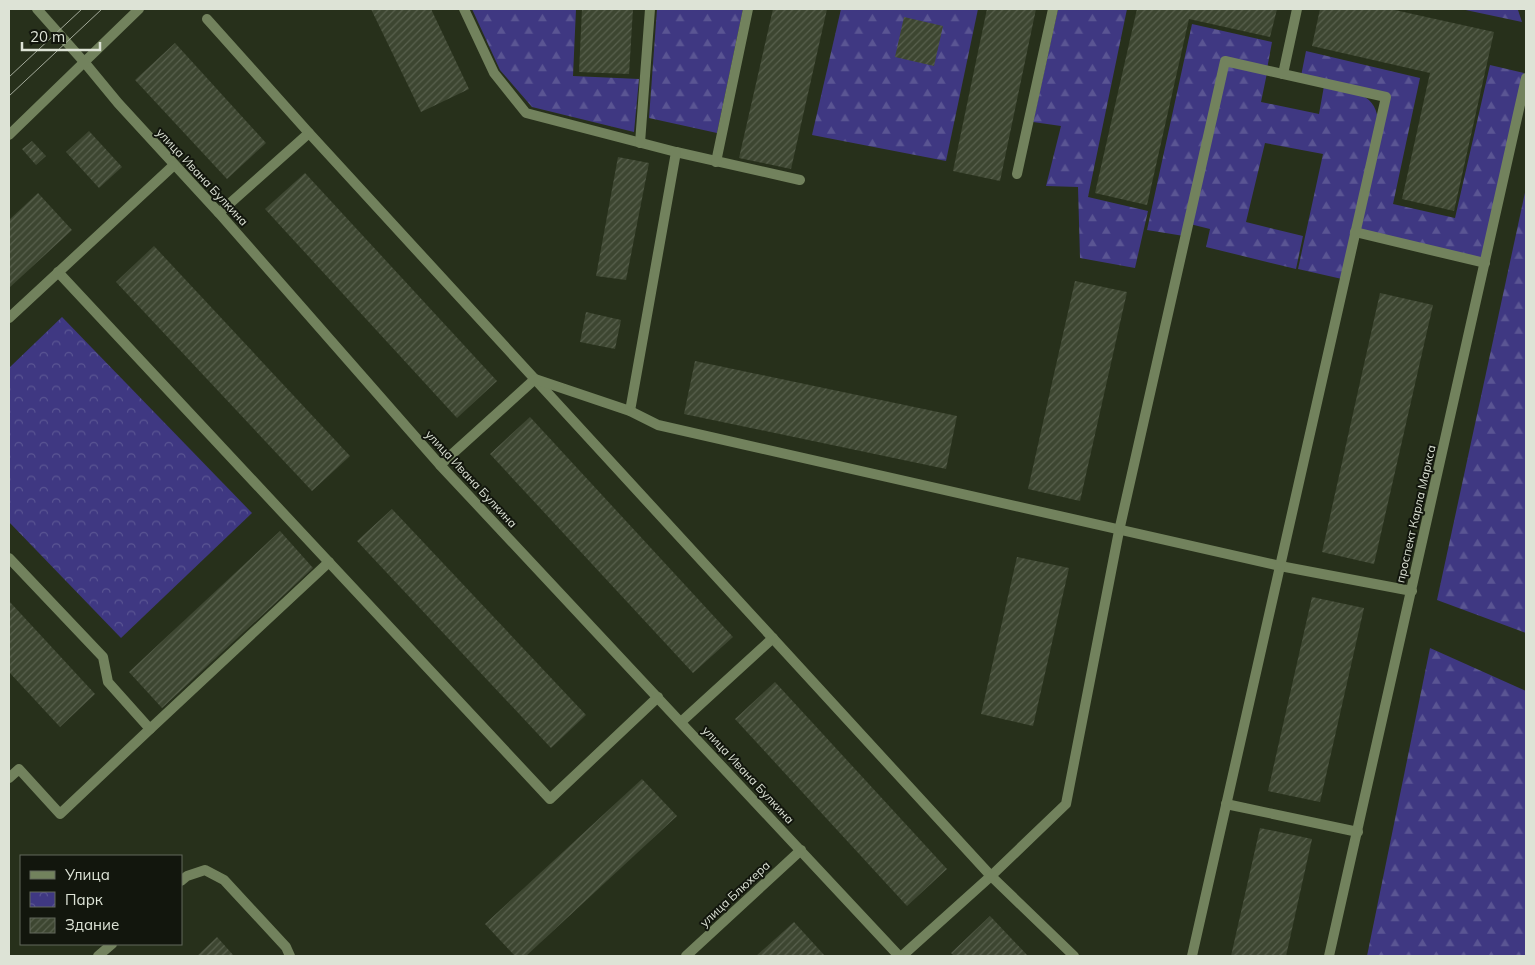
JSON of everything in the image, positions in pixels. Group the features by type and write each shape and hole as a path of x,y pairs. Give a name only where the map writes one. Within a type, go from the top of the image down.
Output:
{"street":[{"name":"улица Ивана Булкина","path":"37,9 118,104 219,213 440,465 900,956"},
{"path":"9,135 139,9"},
{"path":"464,9 494,73 526,113 716,162 800,180"},
{"path":"640,143 650,9"},
{"path":"716,162 748,9"},
{"path":"1017,174 1053,9"},
{"path":"1283,74 1297,9"},
{"path":"207,19 309,133 991,876 1074,956"},
{"path":"900,956 991,876 1066,804 1119,531 1225,61 1386,97 1192,956"},
{"name":"проспект Карла Маркса","path":"1329,956 1526,78"},
{"path":"219,213 309,133"},
{"path":"630,411 676,152"},
{"path":"9,318 174,166"},
{"path":"1355,232 1485,262"},
{"path":"58,272 550,799 658,697"},
{"path":"535,379 630,411 658,426 1119,531 1280,566 1412,591"},
{"path":"440,465 535,379"},
{"path":"9,558 103,657 108,682 150,729"},
{"path":"9,778 19,769 60,814 330,562"},
{"path":"681,722 773,638"},
{"path":"1226,804 1358,832"},
{"name":"улица Блюхера","path":"686,956 801,850"},
{"path":"182,880 187,876 205,870 224,880 286,947 290,956"},
{"path":"98,956 111,945"}],"green space":[{"path":"472,9 576,9 573,76 639,79 634,132 532,107 500,70"},
{"path":"657,9 743,9 717,133 649,118"},
{"path":"841,9 978,9 946,161 812,135"},
{"path":"1058,9 1127,9 1088,197 1148,211 1135,268 1080,258 1078,187 1046,186 1061,126 1033,122"},
{"path":"1461,9 1515,9 1518,10 1522,22"},
{"path":"1192,24 1272,42 1267,69 1224,59 1184,236 1147,230"},
{"path":"1306,51 1420,78 1393,204 1455,218 1490,65 1524,73 1481,259 1357,232 1387,97 1301,76"},
{"path":"1227,64 1267,73 1261,102 1319,114 1324,86 1359,94 1372,103 1376,110 1378,120 1342,279 1298,269 1323,154 1265,143 1246,222 1303,236 1296,269 1206,247 1210,229 1190,224"},
{"path":"1526,188 1526,633 1437,600"},
{"path":"62,317 252,513 121,638 9,522 9,368"},
{"path":"1430,648 1526,691 1526,956 1367,956"}],"building":[{"path":"371,9 431,9 469,89 421,112"},
{"path":"582,9 633,9 629,74 579,72"},
{"path":"773,9 827,9 791,169 739,158"},
{"path":"987,9 1036,9 1000,181 953,171"},
{"path":"1137,9 1277,9 1270,37 1189,19 1147,205 1095,193"},
{"path":"1320,9 1390,9 1494,32 1454,211 1402,199 1430,73 1312,46"},
{"path":"904,17 943,26 934,66 895,57"},
{"path":"175,43 266,143 227,179 135,80"},
{"path":"89,131 122,167 99,188 66,152"},
{"path":"32,141 46,156 36,165 22,149"},
{"path":"618,157 649,163 626,280 596,276"},
{"path":"305,173 497,381 457,418 265,209"},
{"path":"38,193 72,230 9,288 9,220"},
{"path":"154,246 350,456 312,491 116,282"},
{"path":"1075,281 1127,292 1080,501 1028,489"},
{"path":"1380,293 1433,305 1374,564 1322,552"},
{"path":"586,312 621,320 615,349 580,342"},
{"path":"695,361 957,416 946,469 684,414"},
{"path":"530,417 733,637 693,673 490,454"},
{"path":"392,509 586,715 551,748 357,541"},
{"path":"280,531 313,568 162,708 129,672"},
{"path":"1017,557 1069,568 1033,726 981,714"},
{"path":"1312,597 1364,608 1320,802 1268,791"},
{"path":"9,601 95,694 60,727 9,672"},
{"path":"775,682 947,869 907,906 735,719"},
{"path":"642,779 677,816 526,956 515,956 485,924"},
{"path":"1260,828 1312,839 1286,956 1231,956"},
{"path":"990,916 1028,956 954,956 951,953"},
{"path":"794,922 825,956 756,956"},
{"path":"217,937 234,956 197,956"}],"tram line":[{"path":"9,77 82,9"},
{"path":"9,96 102,9"}]}
